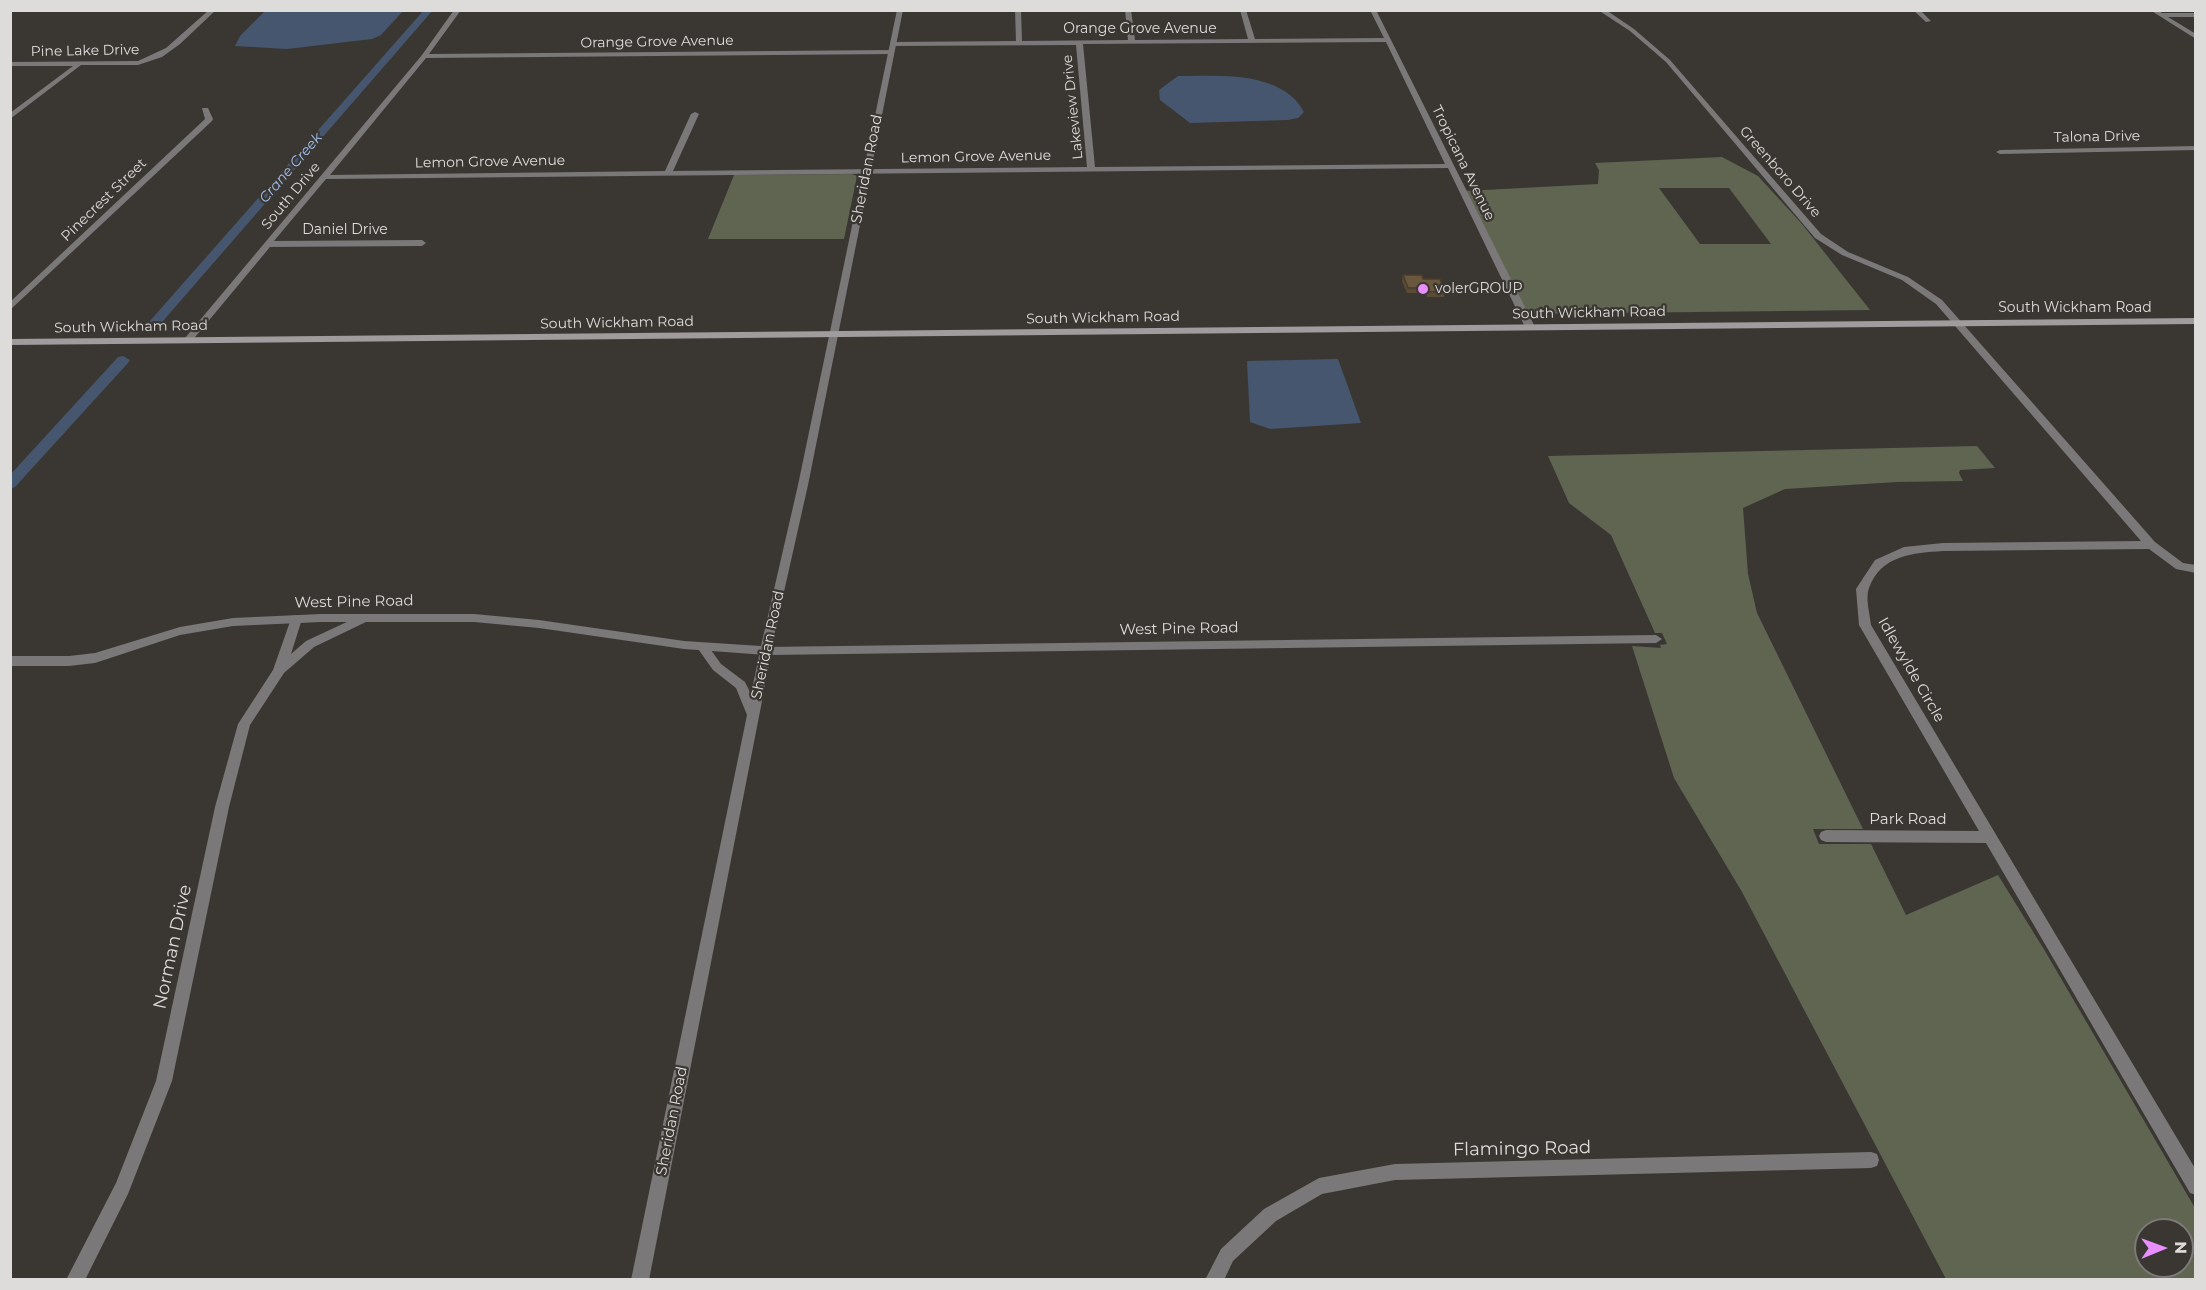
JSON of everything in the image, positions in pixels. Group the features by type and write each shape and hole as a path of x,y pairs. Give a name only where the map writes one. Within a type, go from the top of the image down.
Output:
{"main road":[{"name":"South Wickham Road","path":"10,342 2196,321"}],"street":[{"name":"Pine Lake Drive","path":"10,64 138,63 151,60 163,54 213,10"},
{"name":"South Drive","path":"188,340 424,56 458,10"},
{"name":"Sheridan Road","path":"640,1280 753,714 900,10"},
{"path":"1018,10 1019,42"},
{"path":"1128,10 1132,42"},
{"path":"1243,10 1252,41"},
{"name":"Tropicana Avenue","path":"1373,10 1530,327"},
{"name":"Greenboro Drive","path":"1601,10 1632,30 1668,61 1818,236 1834,249 1851,258 1891,272 1916,284 1939,302 1958,323"},
{"path":"1916,10 1928,21"},
{"path":"2153,10 2196,37"},
{"path":"2160,15 2196,15"},
{"name":"Orange Grove Avenue","path":"424,56 892,48 1019,42 1388,40"},
{"name":"Lakeview Drive","path":"1079,42 1091,169"},
{"path":"10,117 79,64"},
{"name":"Pinecrest Street","path":"10,307 209,118 206,110"},
{"path":"668,173 695,114"},
{"name":"Talona Drive","path":"2000,152 2196,148"},
{"name":"Lemon Grove Avenue","path":"324,177 1449,166"},
{"name":"Daniel Drive","path":"268,244 422,243"},
{"path":"1958,323 2151,545 2180,566 2196,569"},
{"name":"Idlewylde Circle","path":"2151,545 1943,547 1908,550 1879,563 1862,589 1864,625 2196,1187"},
{"path":"279,670 310,644 364,618"},
{"name":"West Pine Road","path":"10,661 69,661 95,658 180,631 233,622 364,618 485,619 702,646 766,651 1656,639"},
{"name":"Norman Drive","path":"75,1280 122,1188 164,1081 222,807 244,724 279,670 296,619"},
{"path":"702,646 717,667 741,686 753,714"},
{"name":"Park Road","path":"1826,836 1989,837"},
{"name":"Flamingo Road","path":"1214,1280 1227,1255 1270,1215 1319,1186 1395,1172 1871,1160"}],"green space":[{"path":"1722,157 1758,176 1802,224 1870,310 1523,314 1465,191 1598,184 1599,170 1595,163","holes":["1659,188 1729,188 1771,244 1700,244"]},
{"path":"852,174 857,176 844,239 708,239 734,175"},
{"path":"1977,446 1995,468 1960,470 1963,481 1897,482 1785,489 1743,508 1748,574 1757,613 1863,829 1813,829 1819,844 1871,844 1906,915 1998,875 2195,1208 2195,1279 1946,1279 1742,892 1674,778 1632,646 1661,648 1660,645 1667,644 1662,633 1655,633 1611,535 1569,503 1548,456"}],"water":[{"path":"265,11 403,11 381,35 372,39 287,49 235,46 240,36"},
{"path":"1178,76 1230,76 1265,82 1294,98 1304,112 1298,118 1288,120 1190,123 1160,100 1159,90"},
{"path":"1338,359 1361,423 1270,429 1250,422 1247,361"}],"building":[{"path":"1403,275 1422,275 1423,279 1440,279 1445,291 1428,292 1427,288 1408,288"}],"waterway":[{"name":"Crane Creek","path":"153,325 429,10"},
{"name":"Crane Creek","path":"10,484 123,360"}],"place":[{"name":"volerGROUP","path":"1423,289"}]}
